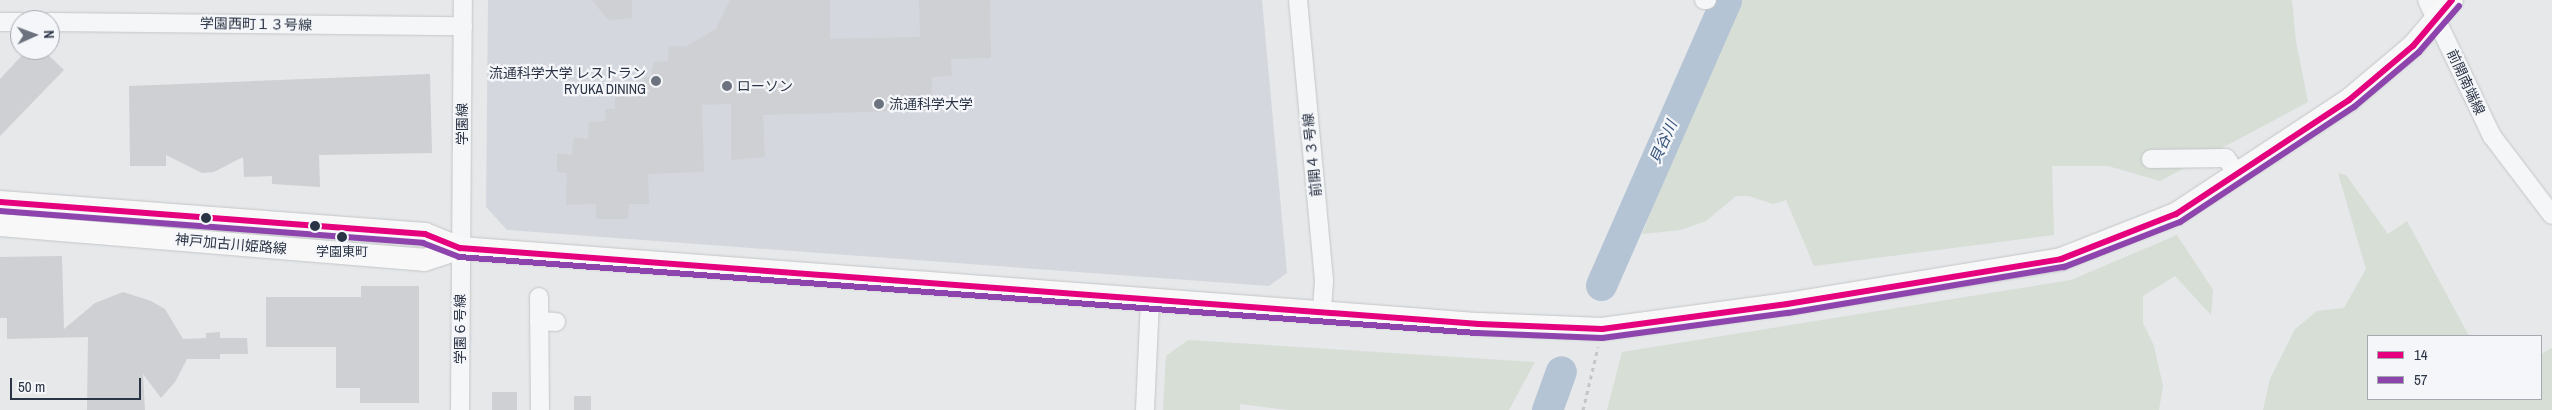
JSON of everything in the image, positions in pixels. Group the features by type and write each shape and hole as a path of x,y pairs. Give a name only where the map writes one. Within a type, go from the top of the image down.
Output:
{"main road":[{"name":"神戸加古川姫路線","path":"0,202 425,234 460,248 1479,324 1602,329 1786,304 2061,259 2176,214 2349,100 2438,21 2452,0"},
{"name":"神戸加古川姫路線","path":"0,225 424,260 460,248"}],"street":[{"name":"学園線","path":"460,248 463,0"},
{"name":"前開４３号線","path":"1298,0 1324,281 1322,311"},
{"name":"前開南端線","path":"2427,0 2492,136 2552,216"},
{"name":"学園西町１３号線","path":"60,22 463,26"},
{"path":"2151,159 2226,158 2237,174"},
{"name":"学園６号線","path":"460,248 460,410"},
{"path":"538,297 547,322 540,410"},
{"path":"1145,410 1150,298"}],"path":[{"path":"1583,410 1602,329"}],"shaded area":[{"name":"流通科学大学","path":"488,0 1262,0 1287,273 1269,286 507,230 486,207"},
{"path":"1736,0 2292,0 2296,42 2308,102 2160,181 2108,166 2052,166 2054,235 1814,266 1786,200 1773,204 1749,196 1736,196 1706,221 1681,230 1642,234"},
{"path":"2338,173 2346,175 2388,234 2407,221 2468,335 2367,335 2367,400 2542,400 2542,353 2552,348 2552,410 2263,410 2270,379 2295,329 2317,311 2344,308 2366,269"},
{"path":"2177,235 2213,290 2211,315 2175,276 2143,296 2143,323 2154,346 2163,386 2159,410 1607,410 1622,352 2071,280"},
{"path":"1188,340 1535,362 1509,410 1288,410 1240,404 1240,410 1163,410 1166,356"}],"building":[{"path":"592,0 632,0 632,18 608,20"},
{"path":"730,0 830,0 830,39 920,37 919,0 990,0 991,58 951,59 952,76 932,77 932,110 763,115 765,157 731,160 731,104 702,105 704,172 648,174 649,204 629,204 628,219 596,219 596,204 566,205 567,173 557,172 557,153 572,155 574,137 588,139 589,122 606,121 605,109 615,109 615,94 635,95 634,85 644,86 644,78 651,76 654,62 668,61 669,46 685,47 716,29"},
{"path":"18,60 54,60 64,70 0,136 0,79"},
{"path":"430,74 432,153 319,155 320,187 272,184 272,176 244,177 243,157 214,172 202,173 166,155 166,166 130,166 129,86"},
{"path":"62,256 64,329 95,303 123,292 151,301 165,309 183,339 206,338 206,333 220,332 220,338 247,338 248,354 220,354 220,359 187,359 175,382 161,398 143,374 145,410 87,410 88,337 7,339 7,318 0,318 0,257"},
{"path":"361,286 419,286 419,403 360,403 360,388 336,388 336,347 266,347 266,297 361,297"},
{"path":"492,392 517,392 517,410 492,410"},
{"path":"574,396 591,396 591,410 574,410"}],"waterway":[{"name":"貝谷川","path":"1601,285 1726,0"},
{"name":"貝谷川","path":"1547,410 1561,371"}],"transit line":[{"name":"14","path":"0,202 425,234 460,248 1479,324 1602,329 1787,304 2061,259 2176,214 2349,100 2413,46 2452,0"},
{"name":"57","path":"0,211 423,243 459,257 1478,333 1602,338 1788,313 2064,267 2180,222 2354,107 2419,52 2459,6"}],"place":[{"name":"流通科学大学 レストラン RYUKA DINING","path":"656,81"},
{"name":"ローソン","path":"727,86"},
{"name":"流通科学大学","path":"879,104"},
{"name":"学園東町","path":"342,237"}]}
